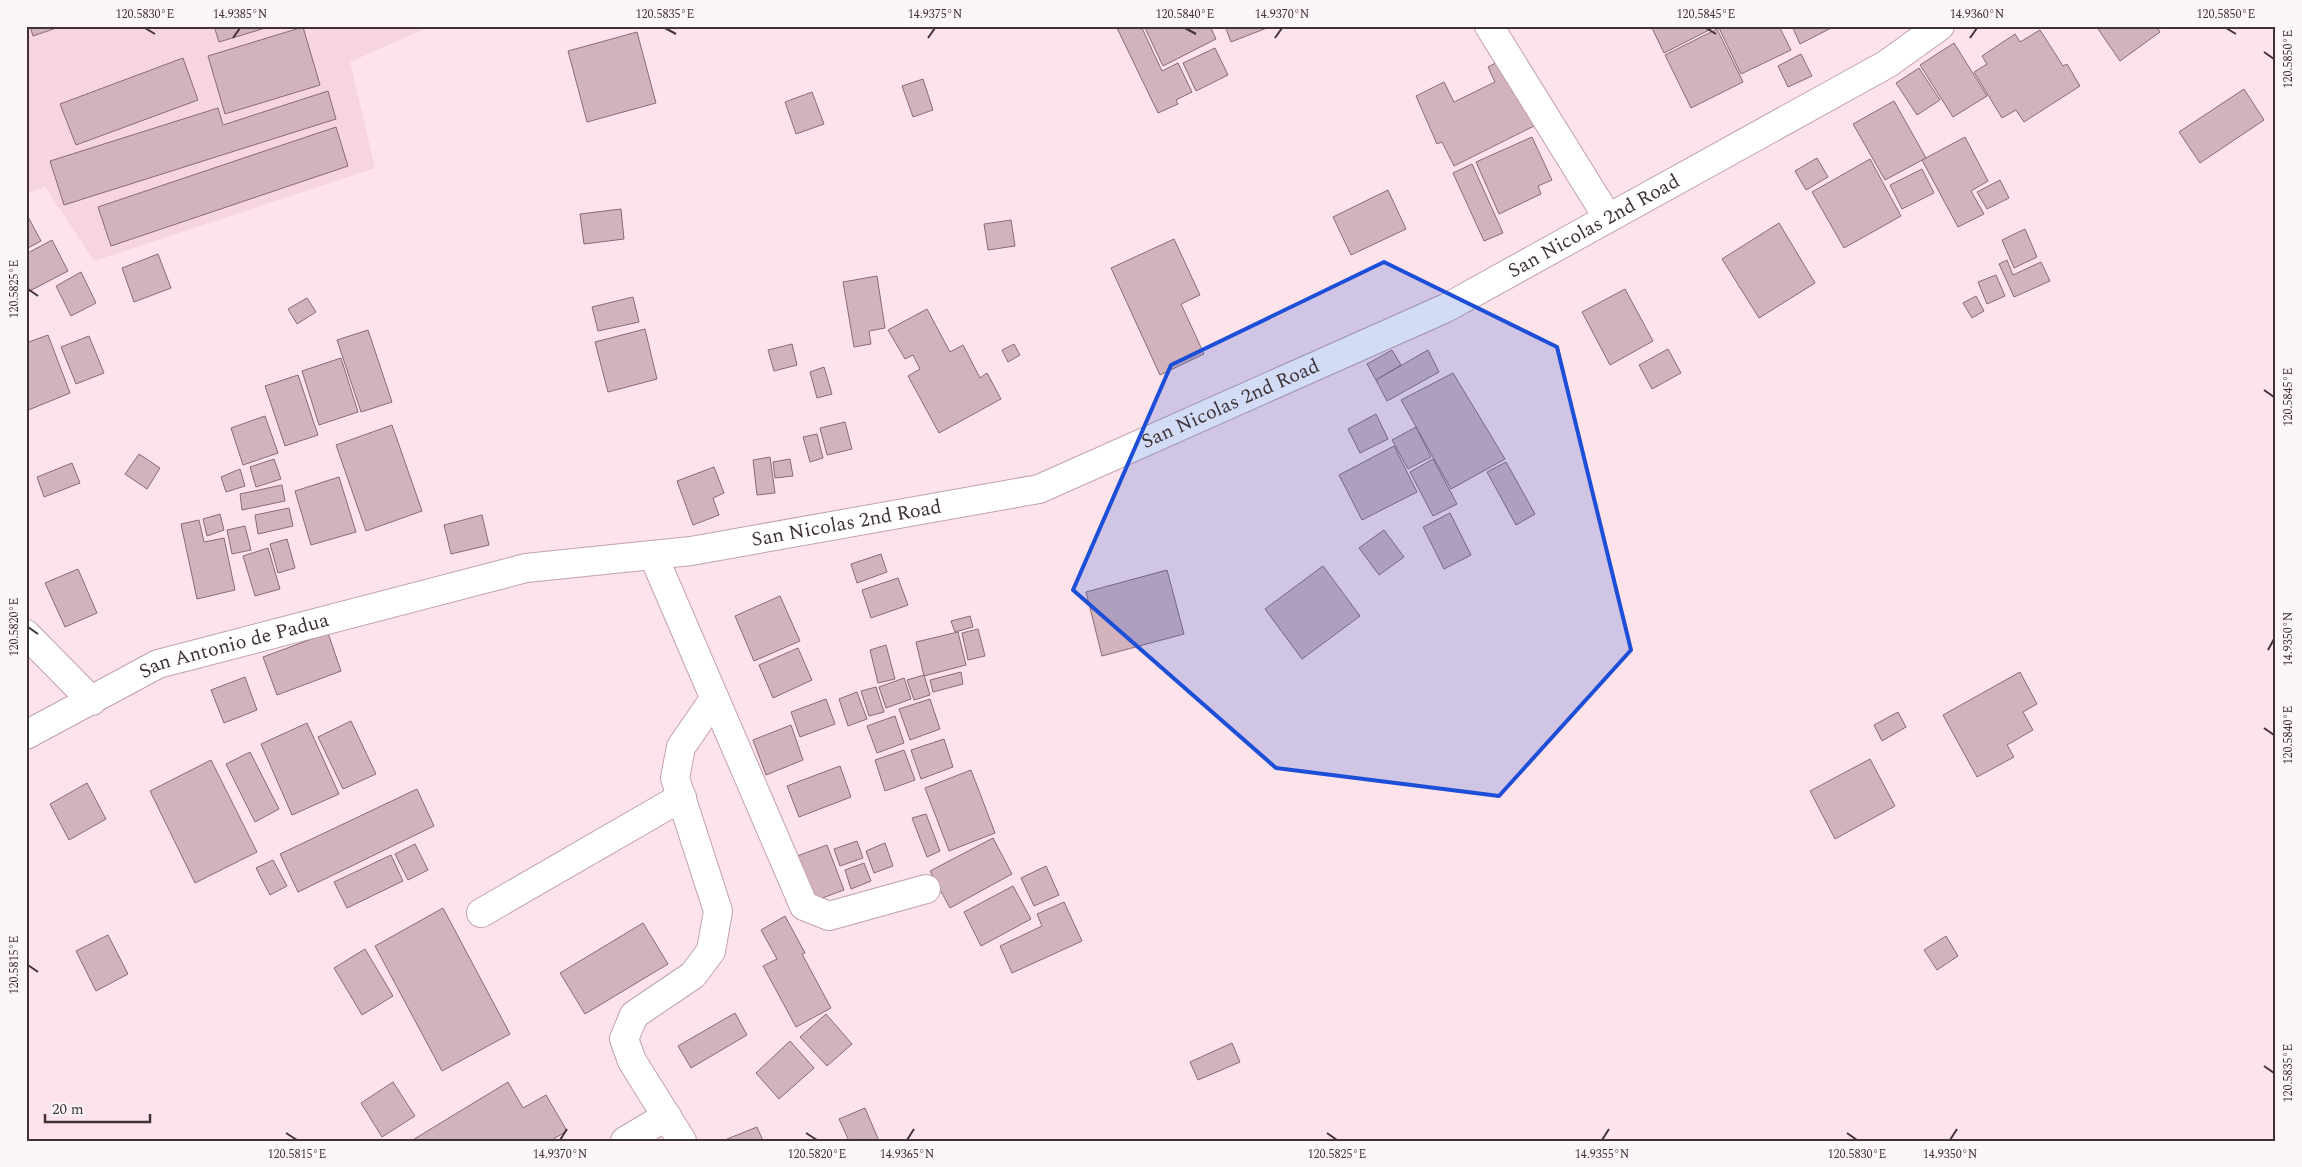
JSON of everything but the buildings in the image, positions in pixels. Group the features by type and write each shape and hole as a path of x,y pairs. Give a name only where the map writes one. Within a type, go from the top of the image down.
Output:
{"street":[{"path":"1489,26 1608,218"},
{"name":"San Nicolas 2nd Road","path":"452,588 526,568 701,549 1039,488 1446,308 1887,64 1940,26"},
{"path":"653,555 804,906 829,916 926,889"},
{"name":"San Antonio de Padua","path":"26,734 92,701 158,664 452,588"},
{"path":"26,634 92,701"},
{"path":"682,1141 632,1062 624,1039 634,1015 693,975 711,951 718,911 675,778 681,747 714,699"},
{"path":"481,913 682,796"},
{"path":"626,1141 667,1116"}],"highlighted area":[{"path":"1384,262 1557,347 1631,650 1499,796 1276,768 1073,590 1171,365"}],"shaded area":[{"path":"26,26 431,26 350,62 375,168 94,261 45,187 26,194"}]}
